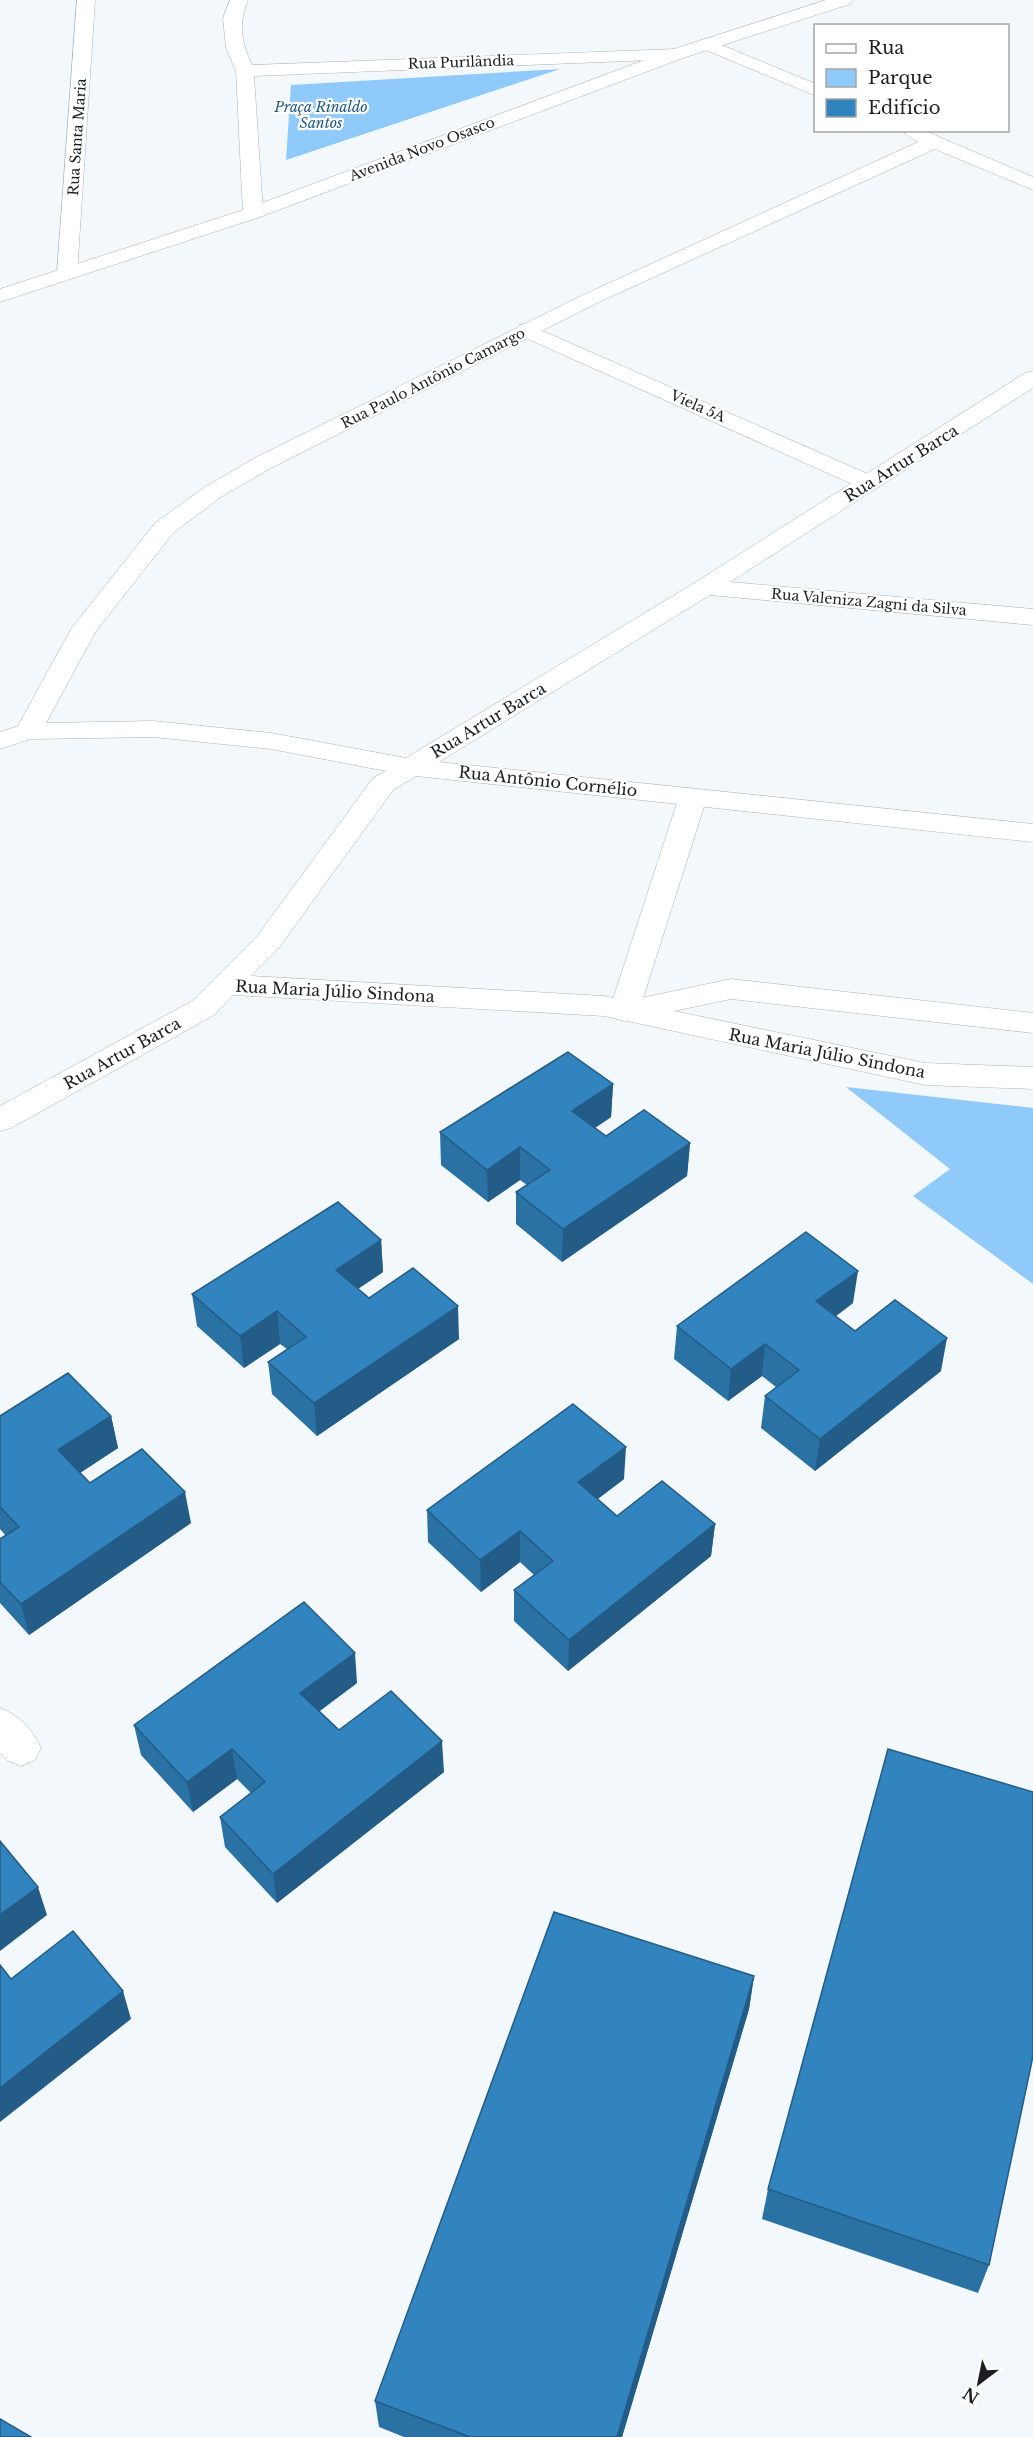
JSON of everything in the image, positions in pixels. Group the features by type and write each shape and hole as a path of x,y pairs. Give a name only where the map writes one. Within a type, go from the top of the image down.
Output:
{"street":[{"name":"Rua Santa Maria","path":"67,274 87,0"},
{"path":"239,0 232,18 235,48 245,71 253,213"},
{"name":"Avenida Novo Osasco","path":"0,296 253,213 677,54 788,16 844,0"},
{"path":"708,44 814,90"},
{"name":"Rua Purilândia","path":"245,71 677,54"},
{"path":"912,132 1033,184"},
{"name":"Rua Paulo Antônio Camargo","path":"28,731 84,629 164,528 213,492 263,462 527,330 760,220 935,142"},
{"name":"Viela 5A","path":"527,330 869,483"},
{"name":"Rua Artur Barca","path":"0,1120 203,1008 268,942 383,784 705,588 1033,378"},
{"name":"Rua Valeniza Zagni da Silva","path":"705,588 1033,616"},
{"name":"Rua Antônio Cornélio","path":"0,741 28,731 153,729 271,741 411,767 1033,833"},
{"path":"624,1011 693,797"},
{"name":"Rua Maria Júlio Sindona","path":"225,985 604,1006 925,1074 1033,1078"},
{"name":"Rua Maria Júlio Sindona","path":"624,1011 731,989 1033,1023"}],"green space":[{"name":"Praça Rinaldo Santos","path":"560,69 286,160 291,85"},
{"path":"846,1087 1033,1108 1033,1284 913,1196 950,1169"}],"building":[{"path":"568,1052 613,1084 572,1111 606,1136 644,1110 690,1143 563,1229 516,1192 550,1170 520,1147 487,1170 440,1132"},
{"path":"338,1202 381,1240 336,1270 369,1298 413,1268 458,1306 314,1403 268,1362 306,1337 277,1311 240,1336 192,1294"},
{"path":"806,1232 858,1271 816,1301 855,1331 895,1300 947,1338 820,1439 765,1396 799,1370 765,1344 731,1369 677,1326"},
{"path":"68,1373 111,1416 58,1450 90,1483 142,1449 185,1492 21,1604 0,1582 0,1539 19,1527 0,1507 0,1416"},
{"path":"573,1404 626,1447 578,1482 617,1516 662,1481 715,1524 569,1640 514,1590 553,1561 520,1531 480,1560 427,1510"},
{"path":"304,1602 355,1653 300,1693 339,1730 391,1691 442,1741 273,1874 220,1817 265,1782 232,1749 187,1782 134,1725"},
{"path":"888,1749 1033,1792 1033,2056 989,2265 768,2189"},
{"path":"0,1841 38,1887 0,1915"},
{"path":"554,1912 754,1976 617,2437 470,2437 375,2401"},
{"path":"73,1931 123,1991 0,2088 0,1965 11,1979"},
{"path":"0,2419 31,2437 0,2437"}]}
